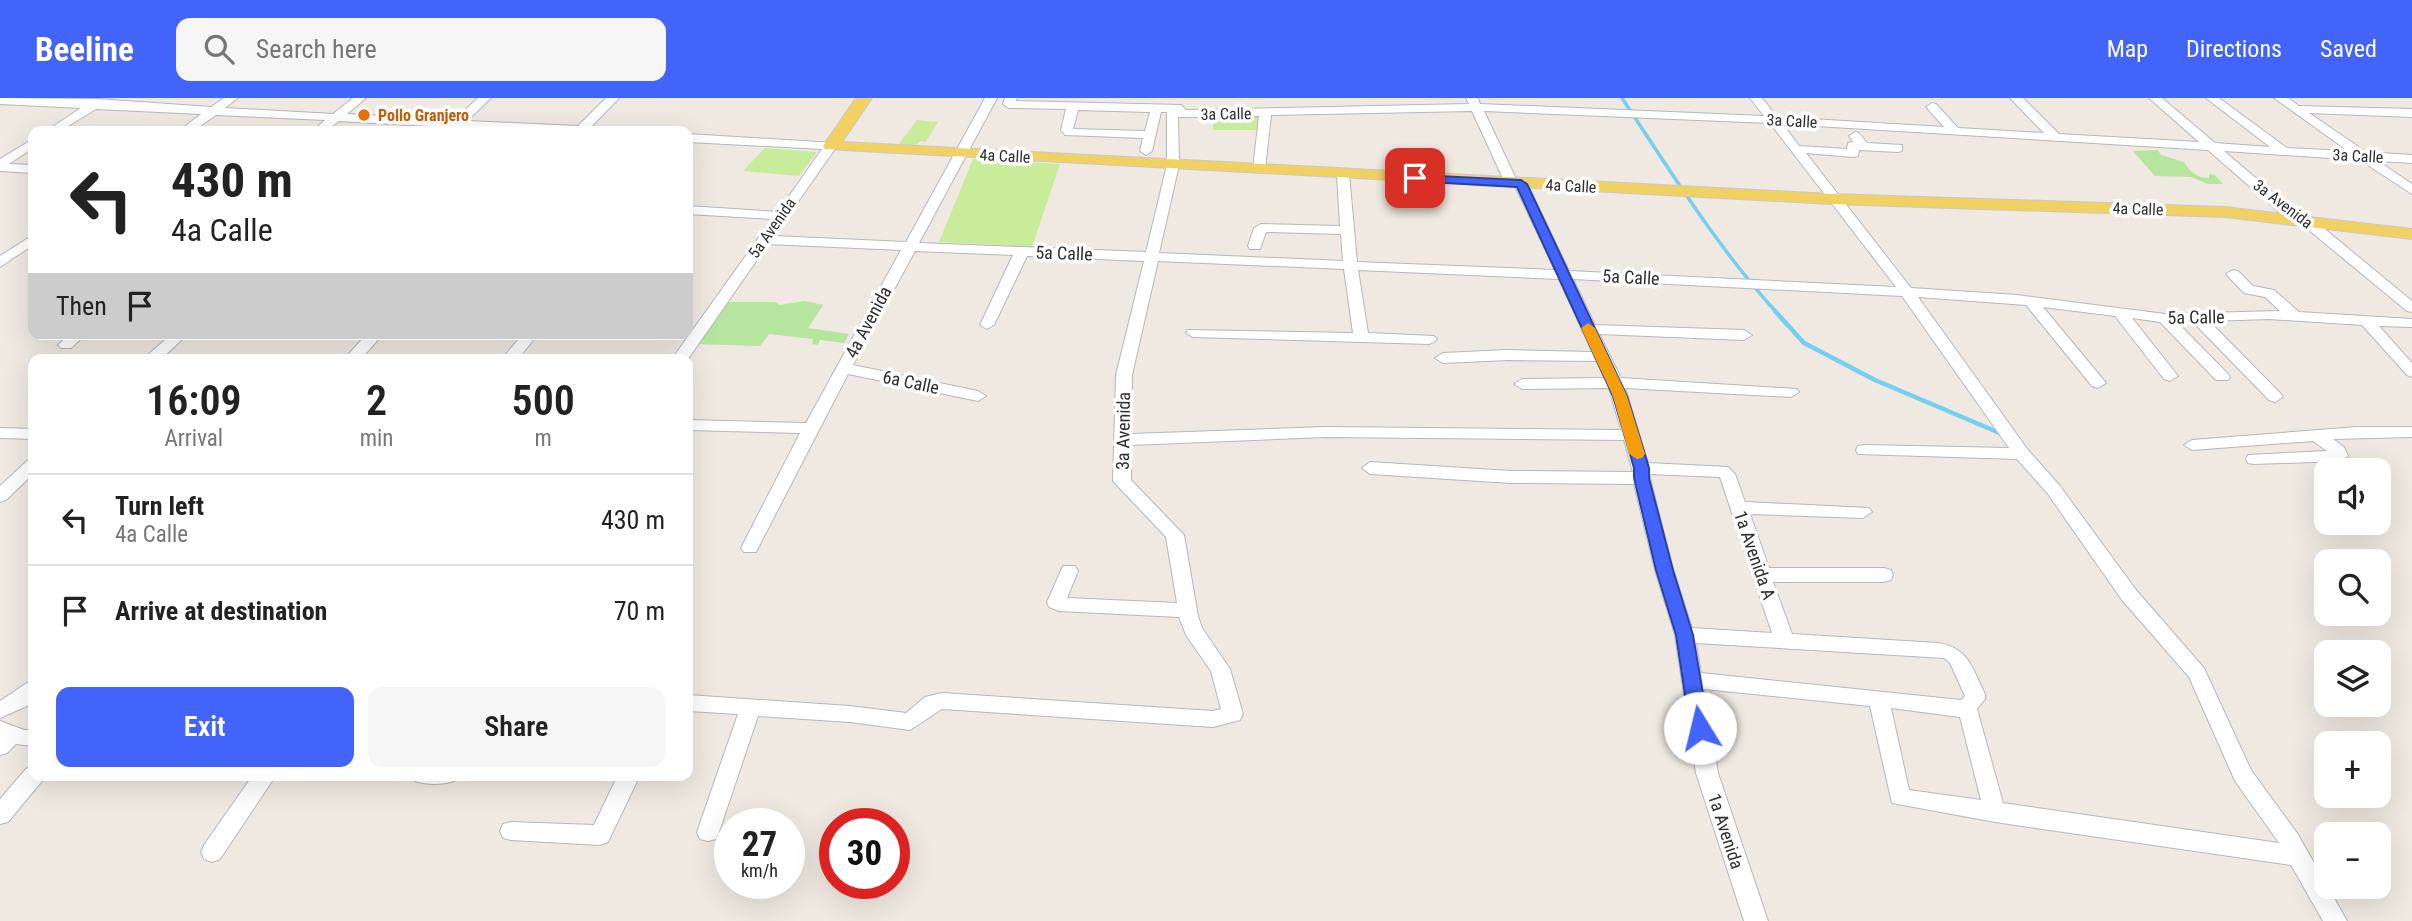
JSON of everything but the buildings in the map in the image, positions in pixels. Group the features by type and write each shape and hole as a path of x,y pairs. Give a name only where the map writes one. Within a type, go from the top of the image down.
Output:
{"main road":[{"name":"5a Avenida","path":"831,146 864,98"},
{"name":"4a Calle","path":"831,146 1832,199 2224,212 2412,234"}],"street":[{"path":"192,126 232,98"},
{"path":"325,126 360,98"},
{"path":"453,126 485,98"},
{"path":"586,126 613,98"},
{"name":"4a Avenida","path":"750,548 843,368 991,98"},
{"path":"1259,169 1268,106 1413,103 1419,98"},
{"path":"1664,98 1675,115"},
{"path":"1756,98 1908,294 2022,454 2054,490 2129,595 2197,673 2243,775 2298,856 2335,921"},
{"path":"2016,98 2055,137"},
{"name":"3a Avenida","path":"2155,98 2286,211 2310,224 2412,308"},
{"path":"2212,98 2286,153"},
{"path":"2280,98 2412,190"},
{"path":"0,100 100,101 440,126"},
{"path":"60,126 100,101"},
{"name":"3a Calle","path":"1010,101 1156,110 1474,103 2412,159"},
{"name":"1a Avenida","path":"1474,103 1615,383 1641,473 1664,570 1685,635 1707,773 1756,921"},
{"path":"1073,106 1066,130 1069,132 1150,135"},
{"name":"3a Calle","path":"1172,114 1268,106"},
{"path":"1931,107 1955,132"},
{"path":"2295,109 2412,113"},
{"path":"1146,152 1156,110"},
{"name":"3a Avenida","path":"751,706 910,722 932,703 942,701 1213,719 1233,714 1220,669 1194,630 1188,611 1175,535 1122,481 1124,375 1172,165 1172,114"},
{"path":"1847,125 1861,146"},
{"name":"4a Calle","path":"694,138 831,146"},
{"path":"0,166 28,146"},
{"name":"5a Avenida","path":"684,354 831,146"},
{"path":"1794,149 1856,153 1852,146 1898,148"},
{"path":"0,166 28,169"},
{"path":"1343,174 1350,264 1361,339"},
{"path":"693,211 780,216"},
{"path":"1255,246 1261,228 1347,230"},
{"name":"5a Calle","path":"764,240 1749,282 2031,301 2165,318 2294,316 2412,323"},
{"path":"0,244 27,246"},
{"path":"0,263 27,246"},
{"path":"988,325 1022,251"},
{"path":"2233,274 2249,290 2269,293 2294,316"},
{"path":"2031,301 2098,383"},
{"path":"2120,313 2170,376"},
{"path":"2197,317 2275,397"},
{"path":"2165,318 2222,377"},
{"path":"2365,319 2412,372"},
{"path":"1589,329 1744,335"},
{"path":"1193,333 1430,339"},
{"path":"66,345 72,340"},
{"path":"157,354 174,340"},
{"path":"357,354 370,340"},
{"path":"514,354 526,340"},
{"path":"1443,358 1508,355 1603,357"},
{"name":"6a Calle","path":"843,368 978,396"},
{"path":"1522,384 1615,383 1791,392"},
{"path":"693,425 811,428"},
{"path":"2192,445 2355,431 2412,432"},
{"path":"1122,440 1325,432 1630,435"},
{"path":"0,433 28,434"},
{"path":"2253,459 2340,456 2318,436"},
{"path":"1864,450 2022,454"},
{"path":"1370,468 1511,477 1641,473"},
{"path":"0,496 28,471"},
{"name":"1a Avenida A","path":"1641,473 1722,471 1727,474 1785,642"},
{"path":"1738,508 1863,512"},
{"path":"1069,571 1056,602 1059,604 1188,611"},
{"path":"1761,575 1884,575"},
{"path":"1685,635 1785,642 1915,646 1949,652 1957,658 1975,694 1975,699 1965,709"},
{"path":"1692,680 1965,709 1969,713 1995,813"},
{"path":"0,710 20,700 28,692"},
{"path":"1879,700 1900,797 2298,856"},
{"path":"693,704 751,706 708,832"},
{"path":"0,815 29,781"},
{"path":"212,852 261,781"},
{"path":"511,831 600,835 626,781"}],"green space":[{"path":"1213,115 1261,115 1262,130 1213,130"},
{"path":"917,120 938,122 926,142 920,141 914,147 898,145"},
{"path":"765,148 817,152 799,176 743,171"},
{"path":"2158,150 2161,155 2184,162 2197,176 2209,178 2209,174 2215,175 2223,184 2208,184 2191,177 2155,176 2133,151"},
{"path":"973,159 1060,164 1032,247 939,242"},
{"path":"805,301 823,305 808,328 849,334 844,343 820,340 818,345 812,344 813,339 769,334 760,346 695,344 724,302 775,302 780,305"}],"waterway":[{"path":"1622,98 1734,262 1777,313"},
{"path":"1775,311 1804,343 1875,380 2002,434"}],"slow traffic":[{"path":"1588,328 1615,383 1637,454"}],"place":[{"name":"Pollo Granjero","path":"364,115"}],"route":[{"path":"1415,178 1521,184 1620,396 1642,468 1641,478 1664,570 1685,635 1700,728"}]}
